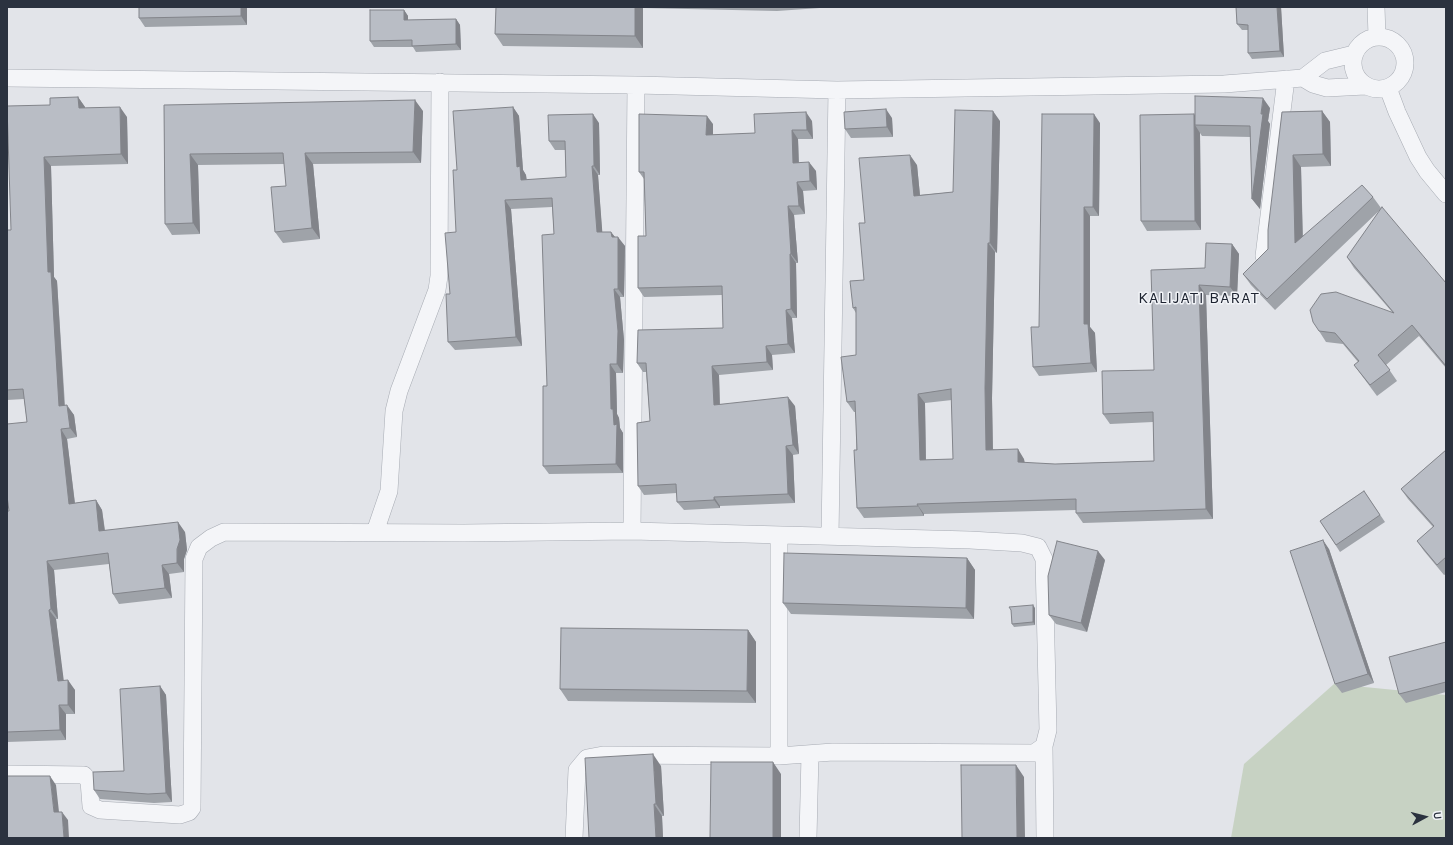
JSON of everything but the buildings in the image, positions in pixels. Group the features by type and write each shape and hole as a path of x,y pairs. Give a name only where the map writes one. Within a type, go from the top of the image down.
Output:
{"street":[{"path":"1376,7 1376,36"},
{"path":"7,78 440,82 837,90 1224,84 1295,79 1327,88 1365,86 1381,90 1396,83 1402,76 1405,67 1405,57 1401,48 1394,41 1386,37 1376,36 1364,40 1354,54 1352,68 1365,86"},
{"path":"1264,256 1295,79 1325,61 1354,54"},
{"path":"375,532 389,491 394,411 399,391 437,290 439,276 440,82"},
{"path":"632,531 636,85"},
{"path":"1388,88 1397,112 1418,157 1427,171 1446,194"},
{"path":"830,536 837,90"},
{"path":"7,774 84,775 89,781 91,806 100,810 180,815 189,812 192,808 194,559 199,547 211,538 224,532 632,531 970,540 1022,543 1038,547 1044,559 1048,730 1044,746 1045,838"},
{"path":"779,535 779,756"},
{"path":"574,838 577,770 587,758 603,755 779,756 833,752 1034,753 1044,746"},
{"path":"808,838 810,754"}],"green space":[{"path":"1334,684 1446,695 1446,838 1231,838 1244,764"}],"district":[{"name":"KALIJATI BARAT","path":"1199,298"}]}
